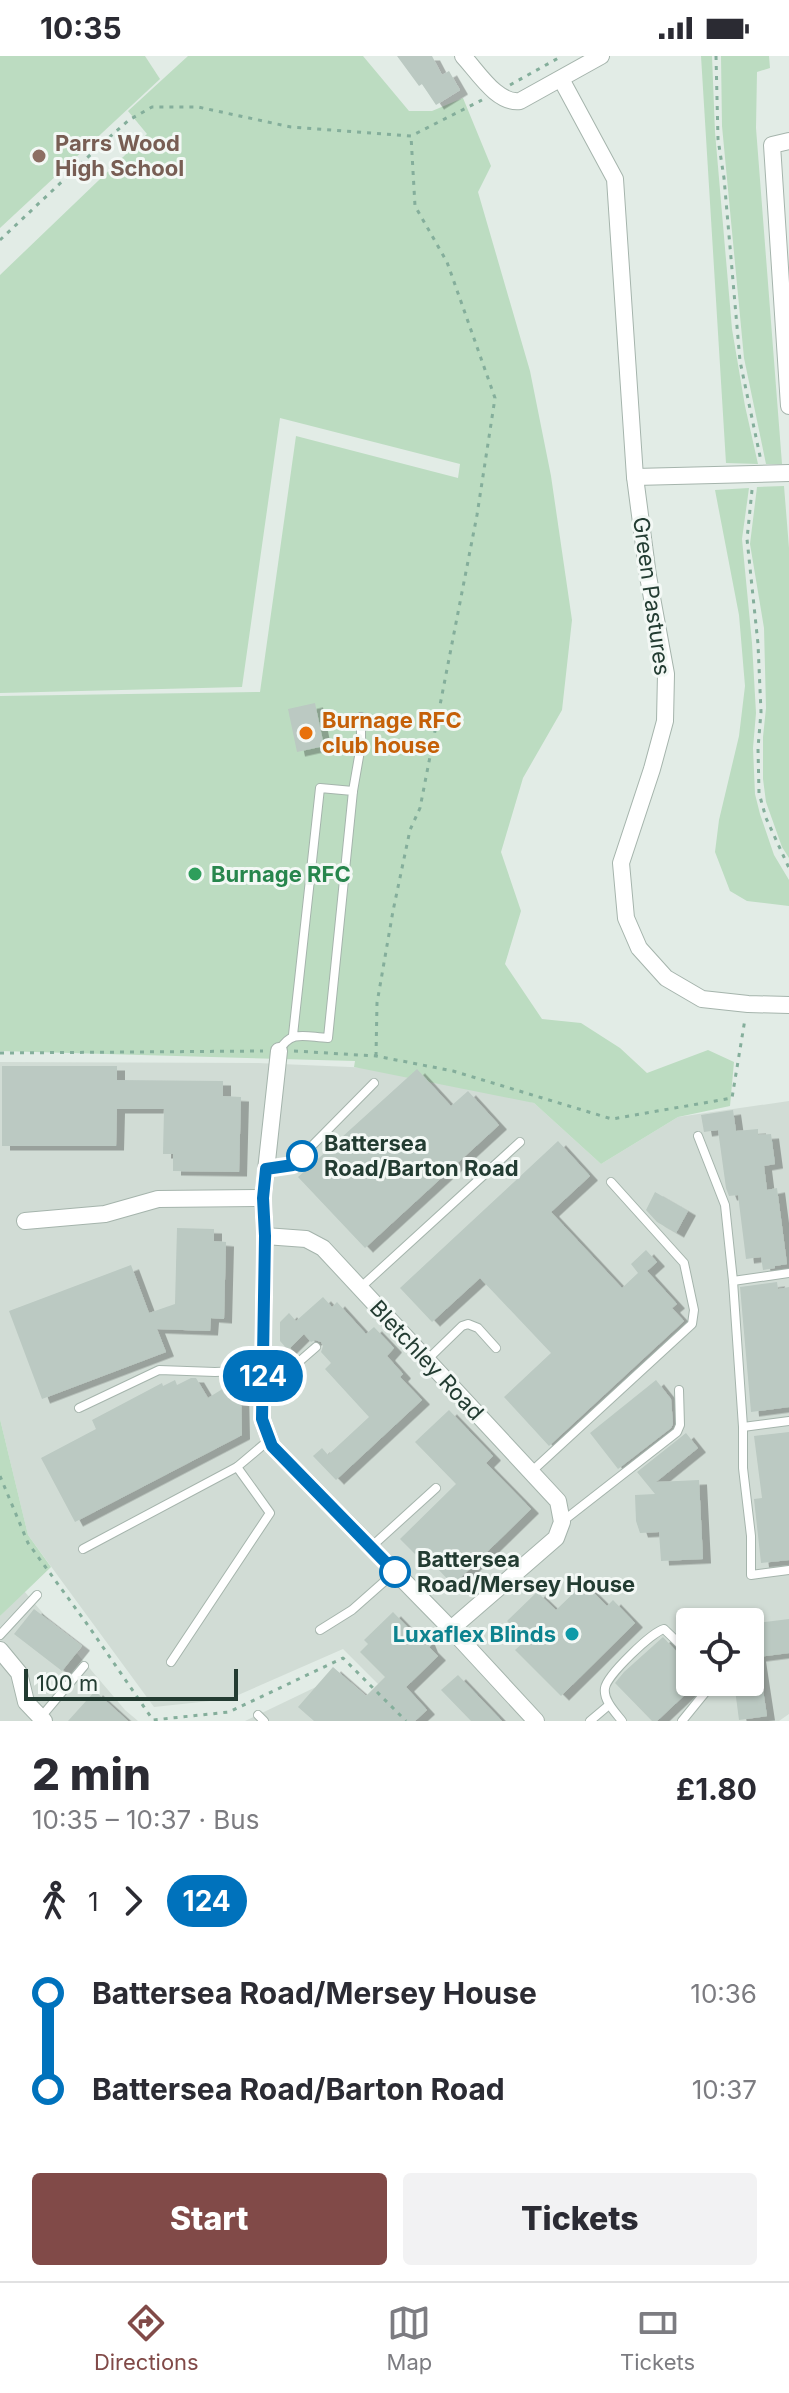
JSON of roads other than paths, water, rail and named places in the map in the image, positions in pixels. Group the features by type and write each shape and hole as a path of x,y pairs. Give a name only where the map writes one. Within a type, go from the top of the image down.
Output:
{"street":[{"path":"463,56 497,93 507,100 520,101 601,56"},
{"name":"Green Pastures","path":"561,79 615,179 635,477 648,576 666,674 665,721 621,863 626,918 639,948 666,978 702,999 789,1005"},
{"path":"789,141 772,145 789,406"},
{"path":"635,477 789,473"},
{"path":"279,1051 263,1198 262,1419 272,1446 536,1721"},
{"path":"25,1221 105,1214 158,1199 263,1198"},
{"name":"Bletchley Road","path":"265,1236 306,1239 323,1248 558,1501 562,1522"},
{"path":"451,1629 556,1538 562,1522"},
{"path":"0,1650 19,1673 26,1702 42,1720"}],"lane":[{"path":"279,1051 293,1035 328,1038 353,791 361,745 361,717"},
{"path":"293,1035 320,788 353,791"},
{"path":"266,1169 293,1165 374,1083"},
{"path":"698,1136 725,1205 743,1427 743,1468 751,1536 751,1575 789,1570"},
{"path":"360,1288 520,1142"},
{"path":"531,1472 692,1324 694,1310 684,1263 611,1182"},
{"path":"733,1281 789,1273"},
{"path":"427,1360 462,1326 468,1324 478,1328 496,1348"},
{"path":"262,1394 316,1347"},
{"path":"79,1408 159,1370 263,1370"},
{"path":"562,1522 677,1432 680,1425 679,1390"},
{"path":"743,1427 789,1421"},
{"path":"83,1549 237,1467 270,1440"},
{"path":"171,1662 270,1513 237,1467"},
{"path":"371,1547 436,1488"},
{"path":"320,1630 352,1610 395,1572"},
{"path":"0,1635 37,1595"},
{"path":"622,1721 609,1705 604,1690 607,1681 659,1630 664,1629 676,1639"},
{"path":"42,1720 84,1666"},
{"path":"682,1721 702,1696"},
{"path":"590,1721 609,1705"}],"place":[{"name":"Parrs Wood High School","path":"39,156"},
{"name":"Burnage RFC club house","path":"306,733"},
{"name":"Burnage RFC","path":"195,874"},
{"name":"Battersea Road/Barton Road","path":"302,1156"},
{"name":"Battersea Road/Mersey House","path":"395,1572"},
{"name":"Luxaflex Blinds","path":"572,1634"}]}
